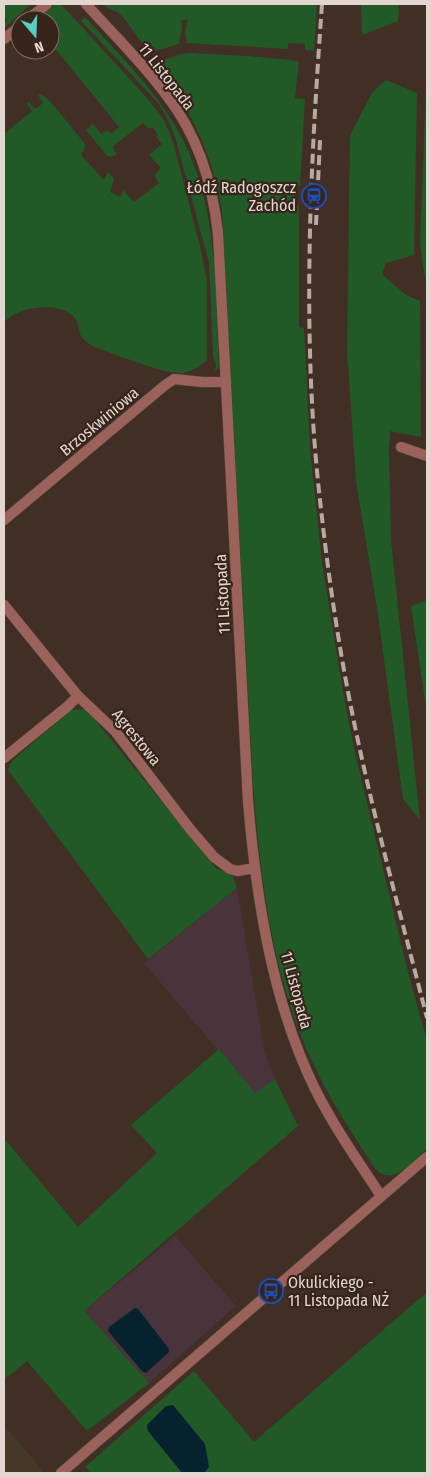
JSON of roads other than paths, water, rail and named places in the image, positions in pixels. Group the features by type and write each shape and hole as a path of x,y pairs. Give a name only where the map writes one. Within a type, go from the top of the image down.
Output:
{"street":[{"name":"11 Listopada","path":"86,4 168,97 188,128 201,156 212,192 216,216 226,382 247,783 255,868 271,956 296,1045 333,1123 381,1196"},
{"name":"Brzoskwiniowa","path":"4,520 169,382 174,379 226,382"},
{"path":"401,447 427,456"},
{"name":"Agrestowa","path":"4,605 78,696 115,732 214,857 230,870 255,868"},
{"path":"4,758 78,696"},
{"path":"61,1473 427,1157"}],"water":[{"path":"135,1308 138,1309 169,1349 169,1352 146,1373 142,1371 108,1331 109,1327"},
{"path":"173,1405 205,1444 209,1467 204,1473 182,1473 148,1431 147,1425 166,1406"}],"railway":[{"path":"322,4 311,193 309,319 315,446 321,509 337,627 357,737 427,1018"},
{"path":"316,225 320,140"}],"place":[{"name":"Łódź Radogoszcz Zachód","path":"314,196"},
{"name":"Okulickiego - 11 Listopada NŻ","path":"271,1291"}]}
